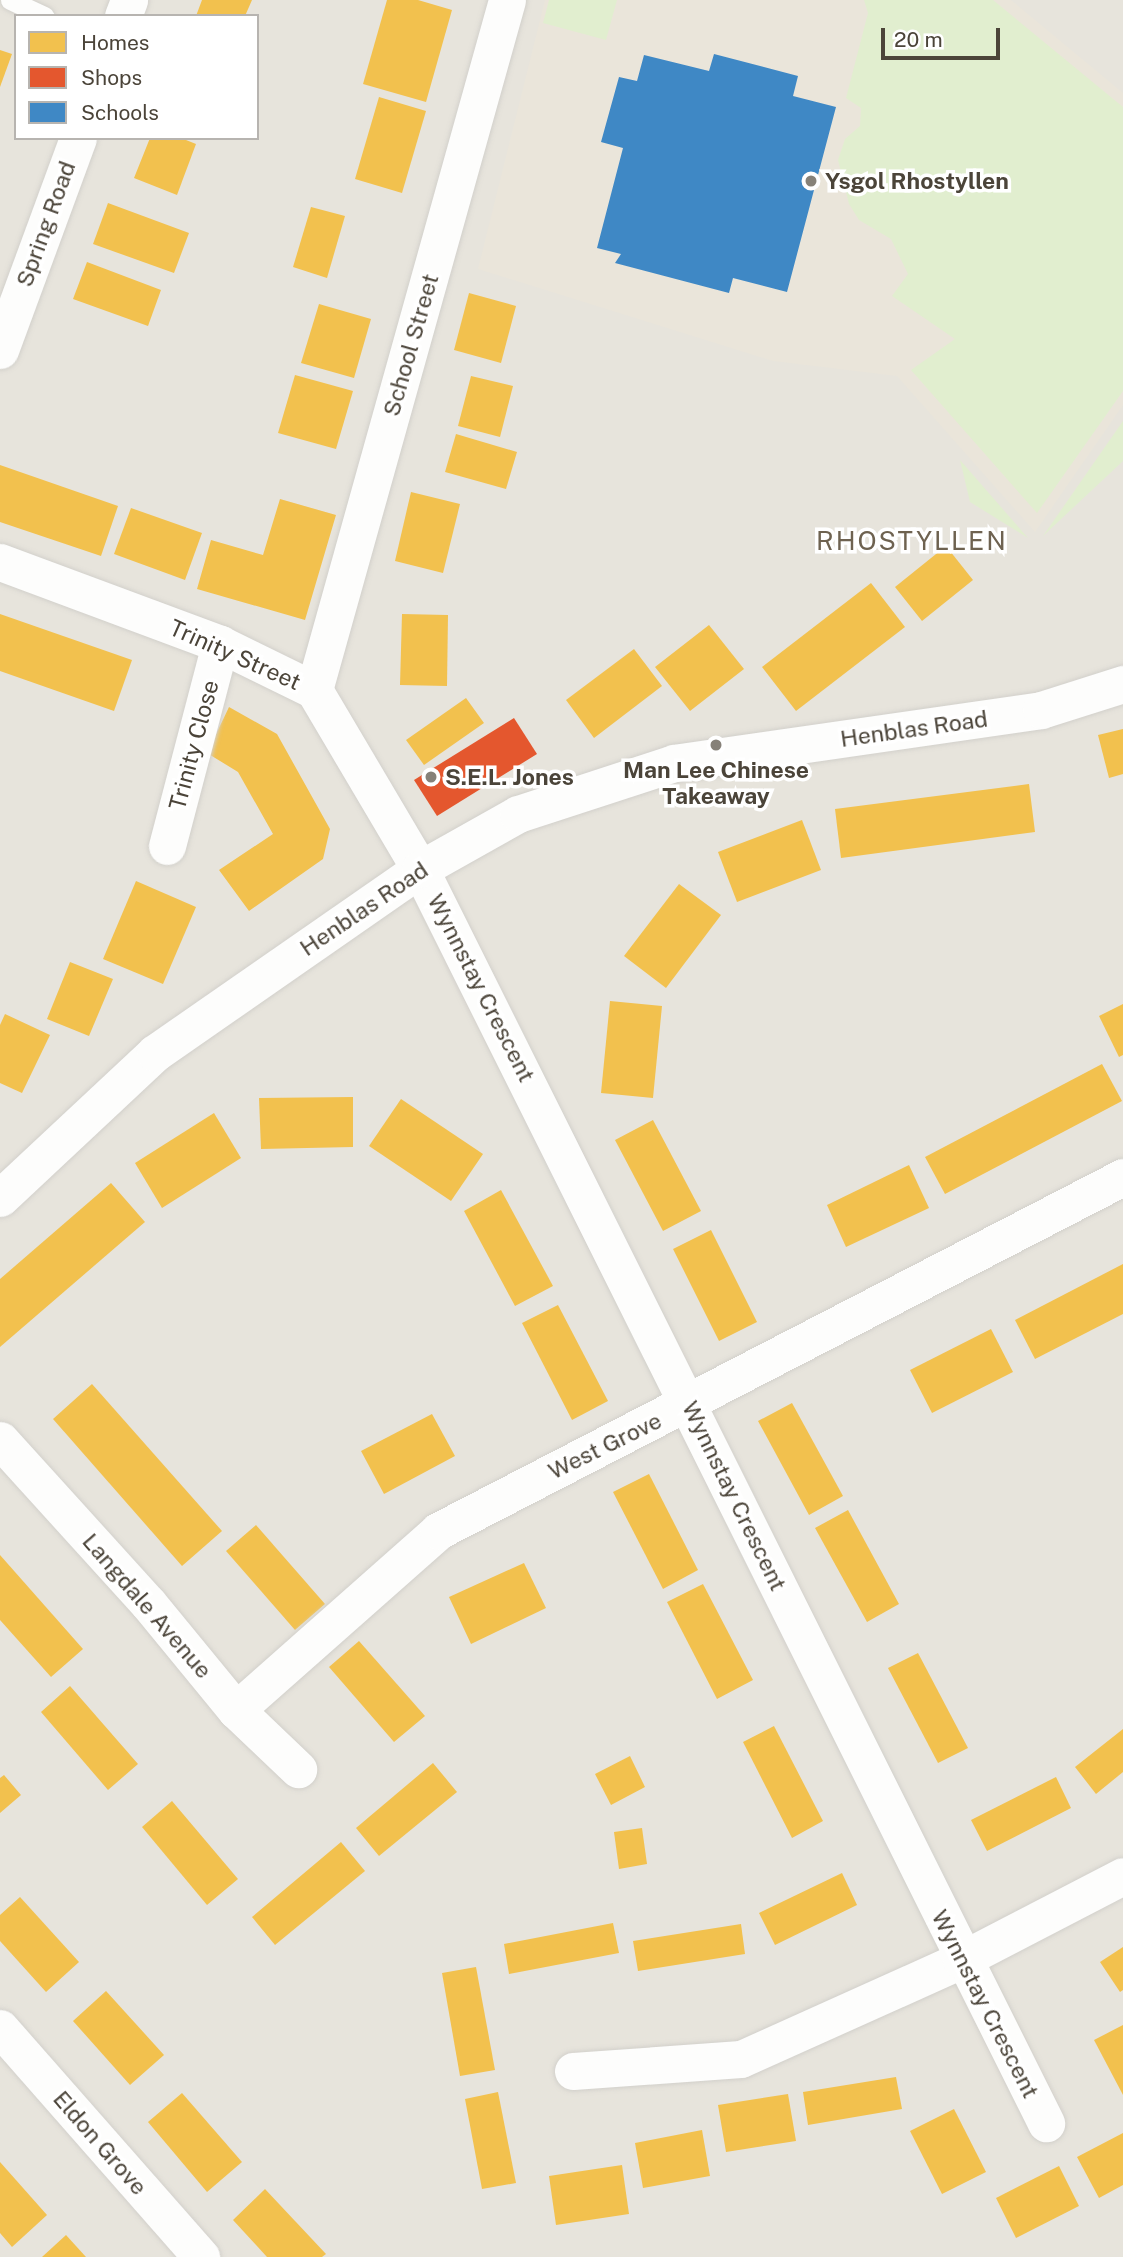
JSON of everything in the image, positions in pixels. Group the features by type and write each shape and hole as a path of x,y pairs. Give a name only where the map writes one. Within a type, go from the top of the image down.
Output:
{"street":[{"name":"School Street","path":"314,690 507,0"},
{"name":"Spring Road","path":"0,350 77,140"},
{"name":"Trinity Street","path":"0,562 220,644 314,690 421,869"},
{"name":"Trinity Close","path":"167,846 220,644"},
{"name":"Henblas Road","path":"0,1198 155,1053 421,869 518,814 674,763 1041,710 1123,684"},
{"name":"Wynnstay Crescent","path":"421,869 689,1404 961,1960 1046,2123"},
{"name":"West Grove","path":"236,1710 439,1531 689,1404 1123,1177"},
{"name":"Langdale Avenue","path":"0,1440 148,1603 236,1710 299,1769"},
{"path":"573,2071 741,2059 961,1960 1123,1875"},
{"name":"Eldon Grove","path":"0,2028 201,2257"}],"lane":[{"path":"10,0 40,14"}],"shaded area":[{"path":"0,0 1123,0 1123,2257 0,2257"},
{"name":"Ysgol Rhostyllen","path":"545,0 1011,0 1123,93 1123,405 1035,532 897,376 773,361 478,269"}],"green space":[{"path":"549,0 617,0 606,40 543,23"},
{"path":"864,0 993,0 1123,107 1123,391 1037,513 911,370 955,339 892,296 908,274 891,239 859,220 849,204 838,160 845,139 860,126 861,108 846,98 868,13"},
{"path":"1123,421 1123,461 1043,536"},
{"path":"960,460 1028,538 970,502"}],"building: Homes":[{"path":"202,0 252,0 246,14 197,14"},
{"path":"387,0 418,0 452,10 426,102 363,84"},
{"path":"0,50 12,54 0,87"},
{"path":"379,97 426,111 402,193 355,179"},
{"path":"149,140 186,140 196,144 177,195 134,178"},
{"path":"108,203 189,233 174,273 93,244"},
{"path":"311,207 345,216 327,278 293,267"},
{"path":"87,262 161,290 148,326 73,299"},
{"path":"469,293 516,306 501,363 454,350"},
{"path":"319,304 371,319 354,378 301,363"},
{"path":"295,375 353,391 336,449 278,433"},
{"path":"471,376 513,386 500,437 458,426"},
{"path":"456,434 517,452 506,489 445,472"},
{"path":"0,465 118,506 101,556 0,522"},
{"path":"411,492 460,504 443,573 395,561"},
{"path":"280,499 336,515 305,620 197,589 211,540 263,555"},
{"path":"131,508 202,533 185,580 114,554"},
{"path":"946,546 973,580 922,621 895,587"},
{"path":"871,583 905,627 796,711 762,667"},
{"path":"0,614 132,660 114,711 0,671"},
{"path":"402,614 448,615 447,686 400,685"},
{"path":"709,625 744,669 690,711 655,667"},
{"path":"634,649 662,686 594,738 566,700"},
{"path":"466,698 484,723 424,765 406,740"},
{"path":"229,707 277,734 330,829 323,859 249,911 219,870 273,834 238,772 207,753"},
{"path":"1123,729 1123,774 1109,778 1098,735"},
{"path":"1029,784 1035,832 841,858 835,809"},
{"path":"802,820 821,870 737,902 718,852"},
{"path":"136,881 196,907 163,984 103,959"},
{"path":"679,884 721,915 666,988 624,956"},
{"path":"70,962 113,979 89,1036 47,1019"},
{"path":"610,1001 662,1006 653,1098 601,1093"},
{"path":"1123,1004 1123,1055 1119,1057 1099,1016"},
{"path":"5,1014 50,1035 22,1093 0,1083 0,1025"},
{"path":"1102,1064 1122,1101 945,1194 925,1157"},
{"path":"353,1097 353,1147 261,1149 259,1098"},
{"path":"401,1099 483,1154 451,1201 369,1146"},
{"path":"214,1113 241,1158 162,1208 135,1163"},
{"path":"653,1120 701,1211 663,1231 615,1140"},
{"path":"909,1165 929,1208 846,1247 827,1205"},
{"path":"111,1183 145,1222 0,1347 0,1279"},
{"path":"501,1190 553,1286 515,1306 464,1211"},
{"path":"711,1230 757,1322 719,1341 673,1249"},
{"path":"1123,1264 1123,1314 1035,1359 1015,1320"},
{"path":"558,1305 608,1401 572,1420 522,1323"},
{"path":"991,1329 1013,1372 932,1413 910,1370"},
{"path":"92,1384 222,1531 182,1566 53,1419"},
{"path":"792,1403 843,1496 809,1515 758,1421"},
{"path":"432,1414 455,1456 384,1494 361,1451"},
{"path":"649,1474 698,1570 663,1589 613,1492"},
{"path":"848,1510 899,1604 867,1622 815,1528"},
{"path":"256,1525 325,1604 295,1630 226,1551"},
{"path":"0,1555 83,1649 51,1677 0,1620"},
{"path":"524,1563 546,1608 471,1644 449,1597"},
{"path":"703,1584 753,1680 717,1699 667,1602"},
{"path":"359,1641 425,1716 394,1742 329,1667"},
{"path":"918,1653 968,1748 938,1763 888,1668"},
{"path":"70,1686 138,1764 108,1790 41,1712"},
{"path":"774,1726 823,1821 792,1838 743,1742"},
{"path":"1123,1729 1123,1772 1096,1794 1075,1767"},
{"path":"630,1756 645,1787 611,1805 595,1774"},
{"path":"433,1763 457,1792 379,1856 356,1828"},
{"path":"4,1775 21,1795 0,1813 0,1778"},
{"path":"1056,1777 1071,1808 987,1851 971,1820"},
{"path":"172,1801 238,1879 207,1905 142,1827"},
{"path":"642,1828 647,1864 619,1869 614,1832"},
{"path":"341,1842 365,1871 275,1945 252,1917"},
{"path":"842,1873 857,1905 775,1945 759,1913"},
{"path":"20,1897 79,1962 46,1992 0,1941 0,1915"},
{"path":"613,1923 619,1953 509,1974 504,1944"},
{"path":"741,1924 745,1954 638,1971 633,1941"},
{"path":"1123,1947 1123,1990 1120,1992 1100,1962"},
{"path":"476,1967 495,2070 460,2076 442,1973"},
{"path":"106,1991 164,2055 130,2085 73,2021"},
{"path":"1123,2025 1123,2095 1094,2040"},
{"path":"896,2077 902,2109 808,2125 803,2092"},
{"path":"498,2092 516,2183 482,2189 465,2099"},
{"path":"182,2093 242,2162 207,2192 148,2122"},
{"path":"788,2094 796,2141 726,2152 718,2105"},
{"path":"954,2109 986,2172 942,2194 910,2131"},
{"path":"702,2130 710,2176 643,2188 635,2143"},
{"path":"1123,2133 1123,2185 1099,2198 1077,2157"},
{"path":"0,2162 47,2215 12,2247 0,2233"},
{"path":"622,2165 629,2214 556,2225 549,2176"},
{"path":"1059,2166 1079,2206 1016,2238 996,2198"},
{"path":"265,2189 326,2254 322,2257 267,2257 233,2220"},
{"path":"66,2235 86,2257 42,2257"}],"building: Shops":[{"path":"514,718 537,754 437,816 414,780"}],"building: Schools":[{"name":"Ysgol Rhostyllen","path":"714,54 798,76 793,96 836,107 787,292 733,278 729,293 615,263 621,254 597,248 623,148 601,142 619,77 637,81 644,55 709,71"}],"place":[{"name":"Ysgol Rhostyllen","path":"811,181"},
{"name":"Man Lee Chinese Takeaway","path":"716,745"},
{"name":"S.E.L. Jones","path":"431,777"}],"district":[{"name":"RHOSTYLLEN","path":"912,541"}]}
